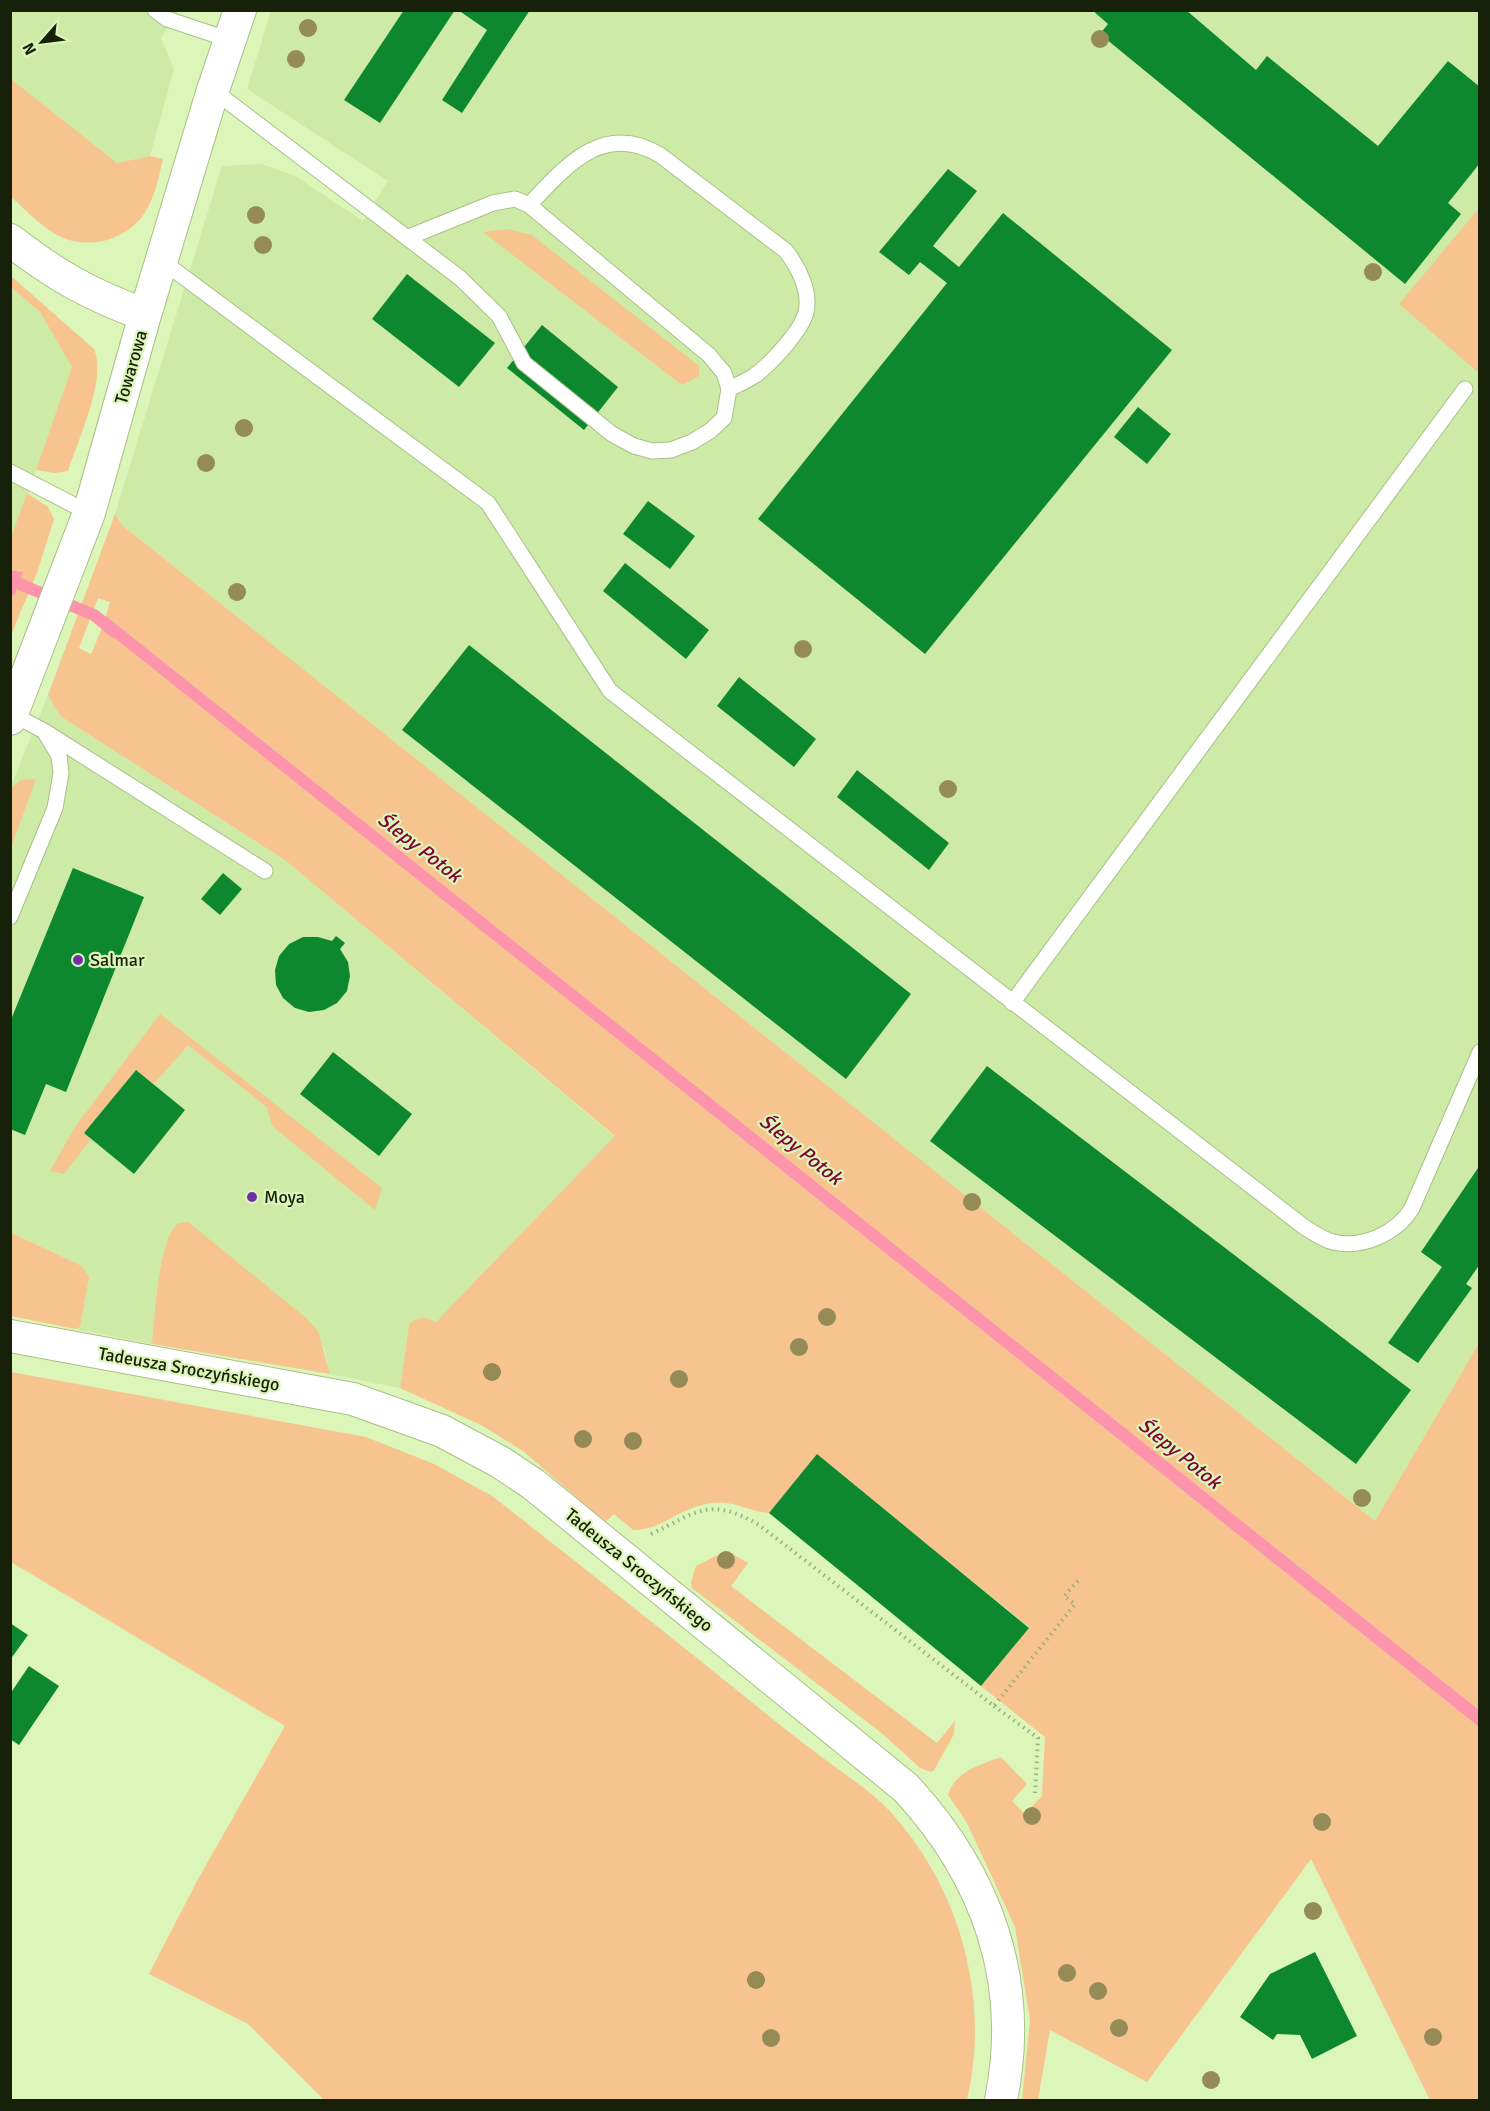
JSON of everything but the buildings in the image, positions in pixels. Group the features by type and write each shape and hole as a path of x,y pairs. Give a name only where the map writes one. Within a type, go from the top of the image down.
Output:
{"street":[{"name":"Towarowa","path":"11,717 38,653 89,513 145,315 235,25"},
{"path":"10,240 66,281 145,315"},
{"name":"Tadeusza Sroczyńskiego","path":"10,1336 353,1399 442,1431 500,1462 533,1484 906,1788 936,1824 978,1892 993,1925 999,1948 1008,2007 1008,2041 1001,2100"}],"lane":[{"path":"155,10 176,22 235,25"},
{"path":"213,90 460,278 499,316 515,349 535,374 612,434 634,446 652,451 671,450 706,434 724,418 729,389 724,372 709,355 529,205 515,199 493,203 409,237"},
{"path":"529,205 564,169 586,153 604,145 623,142 642,144 786,251 798,268 804,289 807,309 802,325 754,376 729,389"},
{"path":"162,261 489,503 610,691 1303,1226 1332,1241 1349,1243 1377,1237 1404,1222 1479,1052"},
{"path":"1012,1003 1465,389"},
{"path":"10,472 89,513"},
{"path":"11,717 44,731 265,871"},
{"path":"10,917 60,791 59,756 44,731"}],"path":[{"path":"648,1536 699,1510 716,1508 742,1515 759,1525 1038,1738 1035,1795"},
{"path":"994,1706 1075,1604 1064,1596 1079,1581"}],"shaded area":[{"path":"10,11 178,11 161,38 174,69 150,156 117,163 11,79"},
{"path":"271,11 1479,11 1479,1343 1375,1521 123,526 115,514 222,166 262,164 295,176 363,221 388,181 247,89"},
{"path":"11,79 117,163 150,156 163,159 151,202 132,227 122,234 98,242 73,241 47,229 11,197"},
{"path":"1479,208 1479,373 1399,304"},
{"path":"507,229 532,235 699,366 699,376 682,385 483,232"},
{"path":"11,276 94,349 97,376 94,393 68,471 55,473 36,470 72,367 40,312 11,287"},
{"path":"11,287 40,312 73,367 11,540"},
{"path":"27,493 48,507 54,519 37,573 11,635 11,594 14,596 23,572 11,570 10,540"},
{"path":"115,514 123,526 1375,1521 1479,1343 1479,1710 106,616 110,602 98,598 79,648 91,654 102,628 1479,1727 1479,2100 1430,2100 1311,1859 1147,2082 1050,2030 1038,2100 1022,2100 1030,2020 1015,1927 967,1823 948,1795 951,1787 962,1775 977,1766 1001,1757 1027,1784 1012,1801 1025,1814 1042,1796 1045,1737 981,1686 1029,1627 817,1455 769,1513 729,1503 712,1503 685,1511 651,1527 633,1530 614,1514 605,1522 523,1451 481,1425 400,1388 409,1325 422,1318 436,1322 615,1136 285,860 60,716 48,695"},
{"path":"10,570 23,572 14,596 11,594"},
{"path":"106,616 1479,1710 1479,1727 102,628"},
{"path":"48,695 60,716 285,860 615,1137 436,1322 409,1325 400,1388 330,1374 324,1347 171,1232 163,1255 152,1344 75,1329 80,1327 82,1266 11,1232 10,788"},
{"path":"36,779 11,848 11,788 21,780"},
{"path":"160,1014 382,1188 375,1210 272,1126 267,1107 188,1045 154,1084 136,1070 84,1133 91,1139 64,1174 50,1171 75,1127"},
{"path":"188,1222 305,1317 318,1331 330,1374 152,1344 159,1279 166,1244 179,1223"},
{"path":"10,1232 82,1266 89,1277 80,1327 75,1329 11,1316"},
{"path":"11,1372 366,1437 434,1464 492,1496 784,1728 867,1791 895,1817 918,1847 938,1880 965,1951 972,1988 975,2025 973,2063 967,2100 324,2100 248,2024 149,1974 197,1881 285,1726 11,1562"},
{"path":"724,1552 731,1553 748,1563 731,1586 937,1743 955,1721 954,1734 934,1770 931,1772 920,1768 884,1735 692,1588 691,1582 696,1566"}],"waterway":[{"path":"10,580 94,615 115,632"}],"place":[{"name":"Salmar","path":"78,960"},
{"name":"Moya","path":"252,1197"}],"water label":[{"name":"Ślepy Potok","path":"420,847"},
{"name":"Ślepy Potok","path":"801,1149"},
{"name":"Ślepy Potok","path":"1180,1453"}]}
